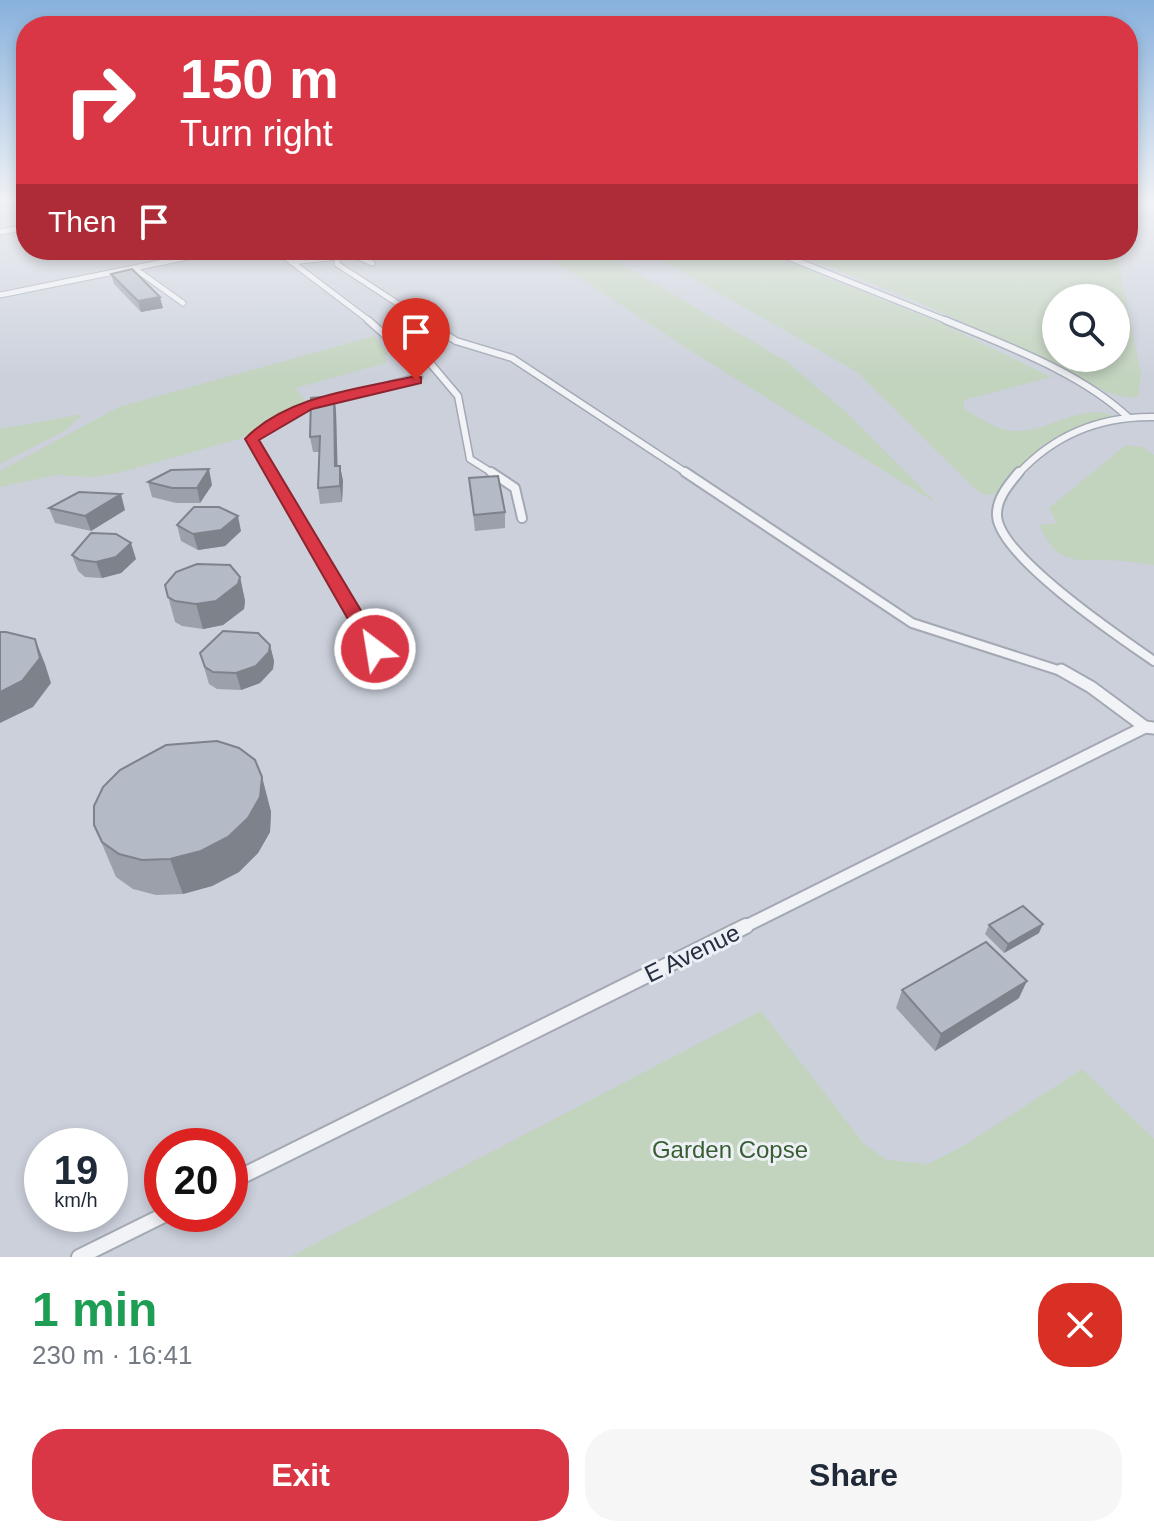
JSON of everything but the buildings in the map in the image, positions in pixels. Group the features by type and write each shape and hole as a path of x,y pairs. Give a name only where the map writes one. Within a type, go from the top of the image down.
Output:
{"lane":[{"path":"0,295 170,261"},
{"path":"291,262 303,261"},
{"path":"337,261 337,264 456,341 512,358 912,623 1059,669 1150,728"},
{"path":"367,261 372,263"},
{"path":"796,261 996,341 1120,408 1129,418"},
{"path":"291,262 409,356 419,370 416,380 308,406 287,415 252,439 390,673"},
{"path":"134,268 183,303"},
{"path":"409,356 425,357 458,396 470,459 515,488 522,518"},
{"path":"1154,417 1129,418 1075,431 1054,441 1011,482 1001,501 997,521 1013,543 1074,604 1154,661"},
{"name":"E Avenue","path":"248,1173 1150,728"},
{"path":"79,1257 144,1225"}],"shaded area":[{"path":"0,261 1154,261 1154,1257 0,1257"}],"green space":[{"path":"554,261 616,261 786,361 847,413 936,503 691,351"},
{"path":"663,261 784,261 941,323 1051,377 964,400 964,409 1003,429 1040,428 1089,413 1113,416 1042,445 996,494 985,495 974,488 857,372"},
{"path":"812,261 1118,261 1123,284 1042,284 1042,358"},
{"path":"1130,319 1141,373 1138,397 1116,395 1070,372 1130,372"},
{"path":"374,336 387,353 386,363 295,388 308,404 239,439 118,473 93,477 56,475 0,487 0,471 119,407"},
{"path":"83,414 66,430 0,464 0,429"},
{"path":"1126,445 1142,447 1154,455 1154,565 1073,559 1058,552 1039,525 1057,523 1049,508"},
{"name":"Garden Copse","path":"761,1011 863,1143 887,1160 928,1164 967,1144 1082,1069 1154,1139 1154,1257 290,1257"}],"route":[{"path":"375,649 252,439 271,424 319,401 416,380"}]}
